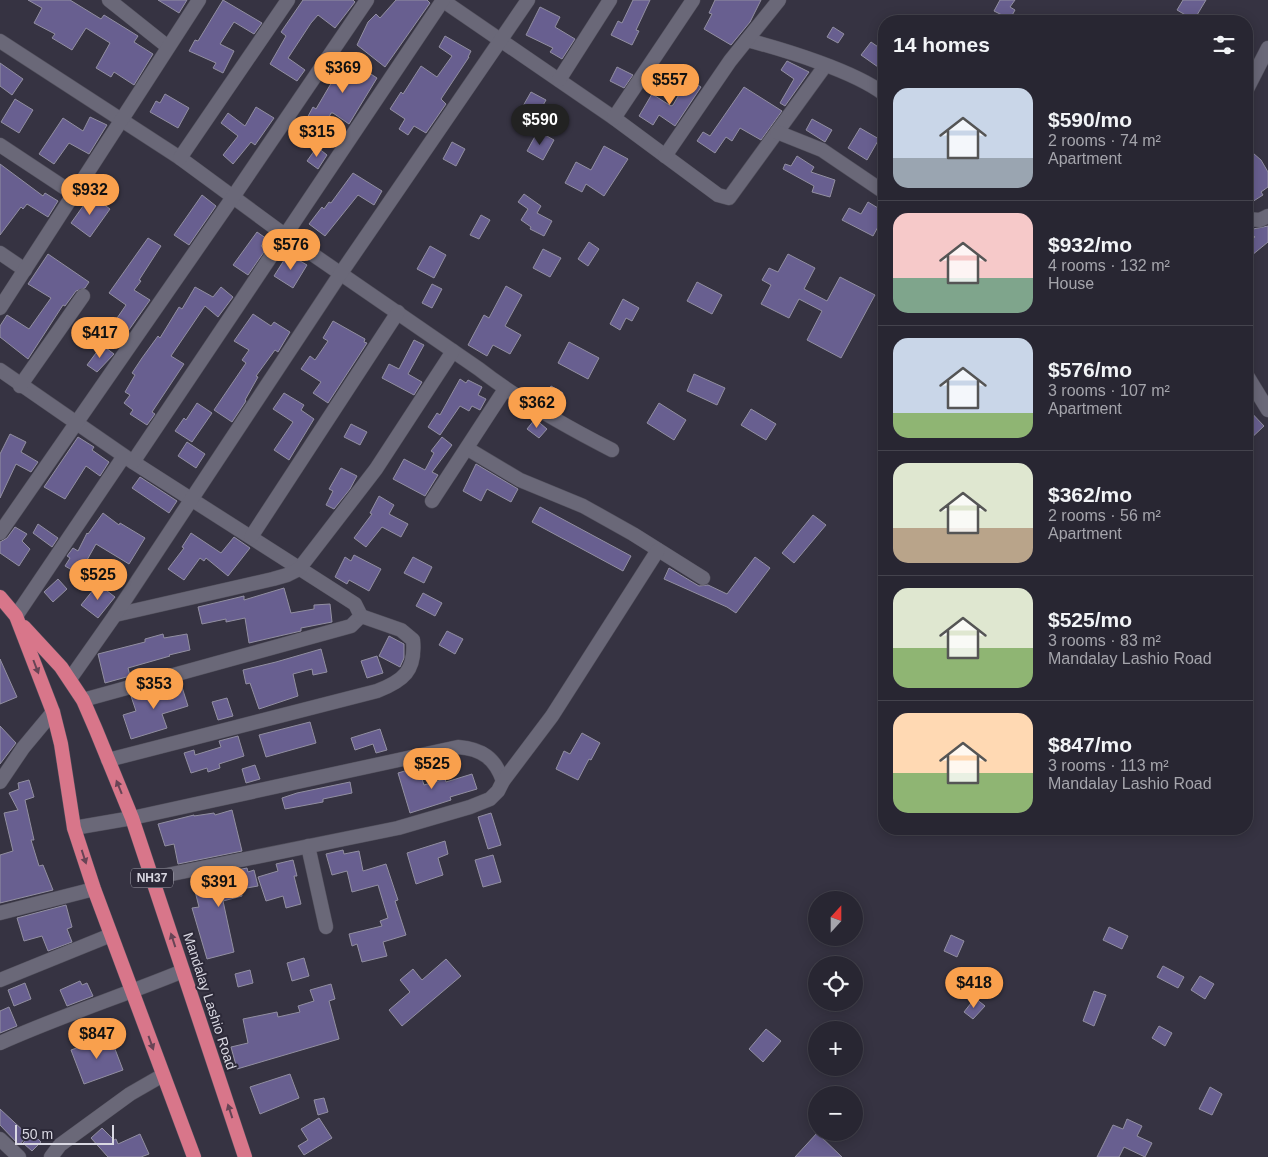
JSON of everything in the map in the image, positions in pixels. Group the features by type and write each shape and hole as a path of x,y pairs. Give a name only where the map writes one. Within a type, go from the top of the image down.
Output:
{"highway":[{"name":"Mandalay Lashio Road","path":"0,597 17,619 61,667 83,700 132,818 244,1157"},
{"name":"Mandalay Lashio Road","path":"17,619 53,712 61,744 74,828 94,889 194,1157"}],"street":[{"path":"109,0 168,47"},
{"path":"0,308 199,0"},
{"path":"180,158 288,0"},
{"path":"0,533 367,0"},
{"path":"17,619 286,236 443,0 614,118 718,195 729,198 825,66"},
{"path":"70,680 341,274 528,0"},
{"path":"559,80 610,0"},
{"path":"614,118 693,0"},
{"path":"665,156 730,61 779,0"},
{"path":"748,40 774,47 825,66 878,91"},
{"path":"0,41 180,158 286,236 398,312 505,389 562,425 612,450"},
{"path":"1253,77 1268,48"},
{"path":"777,132 822,150 878,188"},
{"path":"0,145 74,194"},
{"path":"1253,220 1260,220 1268,216"},
{"path":"0,253 25,270"},
{"path":"20,386 83,296"},
{"path":"251,537 398,312"},
{"path":"115,615 287,576 298,569 376,469 453,351"},
{"path":"0,370 20,386 129,459 298,569 356,604 361,616 401,630 413,640 414,653 409,668 398,683 377,691 108,760"},
{"path":"1253,385 1268,410"},
{"path":"432,501 468,449 505,389"},
{"path":"468,449 520,480 582,506 703,578"},
{"path":"152,878 398,828 470,807 490,799 498,791 503,781 552,716 658,550"},
{"path":"83,700 350,626 361,616"},
{"path":"0,782 23,748 53,712"},
{"path":"74,828 132,818 458,747 473,748 483,752 493,760 500,770 503,781"},
{"path":"308,846 326,927"},
{"path":"0,913 94,889"},
{"path":"0,980 111,935"},
{"path":"0,1043 40,1025 183,972"},
{"path":"51,1157 60,1146 122,1100 163,1075"},
{"path":"0,1139 19,1157"}],"building":[{"path":"28,0 70,0 101,19 104,15 138,36 134,42 153,54 134,85 114,72 111,77 96,68 110,43 86,28 72,50 52,38 55,34 34,23 42,8"},
{"path":"158,0 187,0 179,13"},
{"path":"223,0 262,23 254,34 234,22 220,44 234,51 223,73 213,68 216,63 189,51 195,40 198,41"},
{"path":"303,0 353,0 355,2 335,28 318,15 311,23 288,58 305,70 297,81 270,64 286,36 281,32"},
{"path":"396,0 427,0 430,3 385,67 357,45 368,22 376,14 380,18"},
{"path":"633,0 650,0 636,30 639,31 632,45 611,35 618,21 622,23"},
{"path":"715,0 761,0 750,22 731,45 704,29 712,14 709,13"},
{"path":"1000,0 1015,0 1010,7 1015,10 1012,15 1002,15 994,11"},
{"path":"1183,0 1206,0 1197,15 1186,15 1177,10"},
{"path":"540,7 560,17 555,27 575,39 562,59 550,52 553,48 526,35"},
{"path":"833,27 844,34 838,43 827,37"},
{"path":"445,36 471,51 469,57 441,99 446,104 426,133 414,126 408,135 399,129 405,119 390,109 401,92 403,94 421,66 437,77 452,56 439,47"},
{"path":"871,42 878,47 878,67 861,55"},
{"path":"342,58 345,60 346,58 377,78 349,124 331,113 323,129 306,120 313,107 316,109 336,75 332,72"},
{"path":"787,61 809,72 785,106 780,103 794,79 781,70"},
{"path":"0,63 23,79 12,95 0,86"},
{"path":"617,67 633,75 624,88 610,81"},
{"path":"688,79 701,87 675,126 659,115 653,125 639,116 652,94 671,106 673,105"},
{"path":"744,87 782,111 761,140 740,128 732,141 726,137 715,153 697,141 703,132 710,136"},
{"path":"531,92 546,100 534,121 519,113"},
{"path":"165,94 189,108 178,128 150,112 156,101 160,103"},
{"path":"15,99 33,110 19,133 1,122"},
{"path":"256,107 274,118 255,145 251,142 233,164 223,155 238,136 221,123 228,113 245,126"},
{"path":"90,117 107,125 89,154 69,143 54,164 39,154 63,118 83,131"},
{"path":"812,119 832,130 825,142 806,130"},
{"path":"860,128 878,138 867,160 848,148"},
{"path":"538,131 554,140 543,160 527,151"},
{"path":"452,142 465,149 456,166 443,159"},
{"path":"604,146 628,159 604,196 586,184 582,192 565,183 576,162 591,170"},
{"path":"317,147 327,155 318,169 307,161"},
{"path":"1253,153 1261,160 1268,172 1268,187 1261,192 1263,195 1253,201"},
{"path":"797,156 814,167 811,172 835,180 830,197 812,192 814,186 783,169 785,164 791,166"},
{"path":"0,164 43,196 45,193 58,201 48,217 27,204 23,209 21,207 0,235"},
{"path":"353,173 382,191 374,205 358,195 325,236 309,224 322,207 324,209 329,202 331,203"},
{"path":"524,194 541,206 537,213 552,221 544,236 530,229 531,227 521,220 528,209 518,202"},
{"path":"91,195 110,209 90,237 71,223"},
{"path":"202,195 216,206 189,245 174,235"},
{"path":"868,202 878,208 878,227 873,236 842,220 849,208 861,214"},
{"path":"481,215 490,220 479,239 470,235"},
{"path":"1268,226 1268,242 1253,254 1253,239 1255,237 1253,229"},
{"path":"257,232 267,239 261,246 266,249 248,275 233,265"},
{"path":"148,238 161,246 134,290 150,300 126,334 113,324 126,305 109,293"},
{"path":"589,242 599,249 588,266 578,259"},
{"path":"430,246 446,255 434,278 417,269"},
{"path":"543,249 561,258 550,277 533,268"},
{"path":"48,254 89,282 85,288 76,291 65,306 63,305 28,359 0,337 0,326 7,315 29,329 51,298 28,284"},
{"path":"288,254 307,265 293,288 274,276"},
{"path":"788,254 815,268 804,289 827,301 840,277 875,295 841,358 807,340 822,311 799,299 789,318 761,304 771,285 762,280 769,268 778,272"},
{"path":"697,282 722,295 712,314 687,301"},
{"path":"432,284 442,289 432,308 422,303"},
{"path":"506,286 522,295 505,326 521,335 510,354 493,345 487,356 468,345 484,315 489,318"},
{"path":"195,287 213,297 221,287 233,297 218,317 205,306 171,356 184,364 152,412 155,414 147,425 130,414 133,410 124,403 130,395 125,392 135,375 132,373 142,358 158,336 160,338 179,307 182,309"},
{"path":"623,299 639,308 632,321 626,318 620,330 610,324"},
{"path":"253,314 271,326 274,322 290,332 278,352 275,350 256,376 258,377 246,401 232,422 214,410 246,363 242,360 249,350 234,341"},
{"path":"333,321 365,339 364,342 367,343 328,403 313,393 321,382 301,369 310,356 315,360 328,341 323,338"},
{"path":"414,340 424,345 408,374 422,382 414,395 382,378 389,364 399,369"},
{"path":"569,342 599,358 588,379 558,363"},
{"path":"102,345 114,354 97,372 87,365"},
{"path":"694,374 725,388 717,405 687,391"},
{"path":"460,379 466,383 468,380 482,387 478,395 486,399 480,410 472,406 469,411 460,406 440,435 428,427 437,413 440,415"},
{"path":"551,386 563,393 558,403 545,396"},
{"path":"284,393 304,405 301,410 314,419 289,460 274,450 293,422 273,409"},
{"path":"197,403 212,413 192,442 175,431 184,418 186,420"},
{"path":"659,403 686,420 674,440 647,423"},
{"path":"751,409 776,424 766,440 741,425"},
{"path":"1253,414 1264,426 1253,436"},
{"path":"535,419 547,429 539,438 527,429"},
{"path":"351,424 367,432 360,445 344,437"},
{"path":"10,434 26,442 21,452 38,462 31,472 16,464 0,498 0,454"},
{"path":"78,437 94,447 92,450 109,462 100,476 86,466 65,499 44,487"},
{"path":"442,437 452,445 432,472 438,475 425,496 393,479 404,459 425,470 434,453 431,451"},
{"path":"187,442 205,454 196,468 178,456"},
{"path":"476,464 518,489 511,502 487,489 481,501 463,491"},
{"path":"341,468 357,476 350,489 334,509 326,505 333,491 329,489"},
{"path":"140,477 177,501 169,513 132,488"},
{"path":"379,496 394,505 389,514 408,524 401,537 382,527 366,547 354,538 372,514 370,513"},
{"path":"540,507 631,556 623,571 532,522"},
{"path":"103,513 119,525 120,523 145,538 129,564 96,544 77,573 65,566 70,558 67,556 73,548 78,551 87,533"},
{"path":"813,515 826,525 794,563 782,553"},
{"path":"38,524 58,538 52,547 33,533"},
{"path":"15,527 27,534 22,541 30,549 19,566 0,553 0,542 7,538"},
{"path":"191,533 221,553 234,537 250,548 228,576 206,558 204,561 200,558 184,580 168,569 184,548 182,547"},
{"path":"354,555 381,569 369,591 349,580 347,584 335,577 345,557 351,561"},
{"path":"413,557 432,567 424,583 404,573"},
{"path":"755,557 770,568 736,613 727,607 664,579 669,568 699,586 708,585 727,594"},
{"path":"58,579 67,589 53,602 44,592"},
{"path":"98,584 115,597 98,618 81,605"},
{"path":"284,588 291,613 314,609 314,605 330,604 332,622 301,628 301,631 249,643 245,618 226,622 226,619 202,624 198,607 244,596 244,600"},
{"path":"423,593 442,603 435,616 416,606"},
{"path":"447,631 463,639 455,654 439,645"},
{"path":"163,634 164,638 187,634 190,650 128,668 130,676 105,683 98,654 145,642 145,639"},
{"path":"389,636 404,644 404,658 400,667 379,656"},
{"path":"321,649 327,672 313,675 312,669 293,674 298,696 259,709 250,683 246,684 243,670"},
{"path":"377,656 383,673 367,678 361,661"},
{"path":"0,659 17,697 0,704"},
{"path":"181,684 188,706 162,714 167,728 131,739 123,715 136,711 131,696"},
{"path":"227,698 233,716 218,720 212,702"},
{"path":"310,722 316,743 266,757 259,735"},
{"path":"0,726 16,743 0,764"},
{"path":"380,729 387,750 376,753 373,744 355,750 351,738"},
{"path":"582,733 600,743 578,780 556,769 564,751 570,754"},
{"path":"238,736 244,756 219,764 220,768 208,772 207,768 191,773 184,753 194,750 195,755 221,747 219,741"},
{"path":"255,765 260,779 246,783 242,769"},
{"path":"418,767 424,785 445,779 446,782 472,774 477,789 450,797 451,800 410,813 398,773"},
{"path":"29,780 34,797 25,800 34,840 31,840 39,866 43,865 53,890 0,903 0,855 13,851 4,813 18,810 9,793 19,789 18,783"},
{"path":"350,782 352,793 323,799 323,802 285,809 282,798"},
{"path":"232,810 242,851 178,864 174,844 165,846 158,824 194,815 214,813 215,815"},
{"path":"491,813 501,845 488,849 478,817"},
{"path":"445,841 448,854 438,858 443,875 416,884 407,853"},
{"path":"343,850 344,854 359,851 363,871 386,864 398,900 395,901 406,935 383,942 387,956 362,962 357,944 352,946 349,934 382,926 380,921 388,918 378,885 352,892 347,871 332,875 326,854"},
{"path":"493,855 501,882 483,887 475,860"},
{"path":"293,860 297,876 294,876 301,904 286,908 283,896 266,901 258,877 278,871 276,864"},
{"path":"247,868 248,872 254,870 258,886 241,889 242,896 223,901 234,952 207,959 192,908 199,907 192,879"},
{"path":"66,905 72,927 67,929 72,942 48,951 42,936 24,941 17,918"},
{"path":"1109,927 1128,936 1122,949 1103,940"},
{"path":"951,935 964,941 957,957 944,951"},
{"path":"304,958 309,976 292,981 287,963"},
{"path":"446,959 461,976 402,1026 389,1010 410,992 400,980 413,969 422,980"},
{"path":"1163,966 1184,977 1178,988 1157,977"},
{"path":"250,970 253,983 238,987 235,974"},
{"path":"1200,976 1214,984 1205,999 1191,990"},
{"path":"80,981 82,985 87,983 93,996 67,1006 60,990"},
{"path":"25,983 31,999 14,1006 8,990"},
{"path":"331,984 335,999 329,1001 339,1039 237,1069 231,1047 248,1043 243,1019 277,1012 278,1017 300,1012 298,1006 314,1001 310,990"},
{"path":"1094,991 1106,995 1094,1026 1083,1021"},
{"path":"975,998 985,1006 973,1019 964,1012"},
{"path":"9,1007 17,1026 0,1033 0,1011"},
{"path":"1159,1026 1172,1033 1165,1046 1152,1038"},
{"path":"766,1029 781,1041 763,1062 749,1049"},
{"path":"110,1036 123,1070 84,1084 71,1050"},
{"path":"290,1074 299,1098 260,1114 250,1087"},
{"path":"1210,1087 1222,1094 1212,1115 1199,1109"},
{"path":"324,1098 328,1112 318,1115 314,1100"},
{"path":"0,1109 28,1135 19,1145 0,1125"},
{"path":"319,1118 332,1138 304,1155 298,1146 308,1140 301,1129"},
{"path":"1127,1119 1142,1126 1137,1136 1152,1143 1145,1157 1124,1147 1119,1157 1097,1157 1113,1125 1123,1129"},
{"path":"102,1128 114,1140 116,1139 118,1144 140,1134 149,1154 141,1157 108,1157 91,1138"},
{"path":"32,1133 41,1142 32,1151 23,1143"},
{"path":"810,1141 825,1141 842,1157 795,1157"}]}
